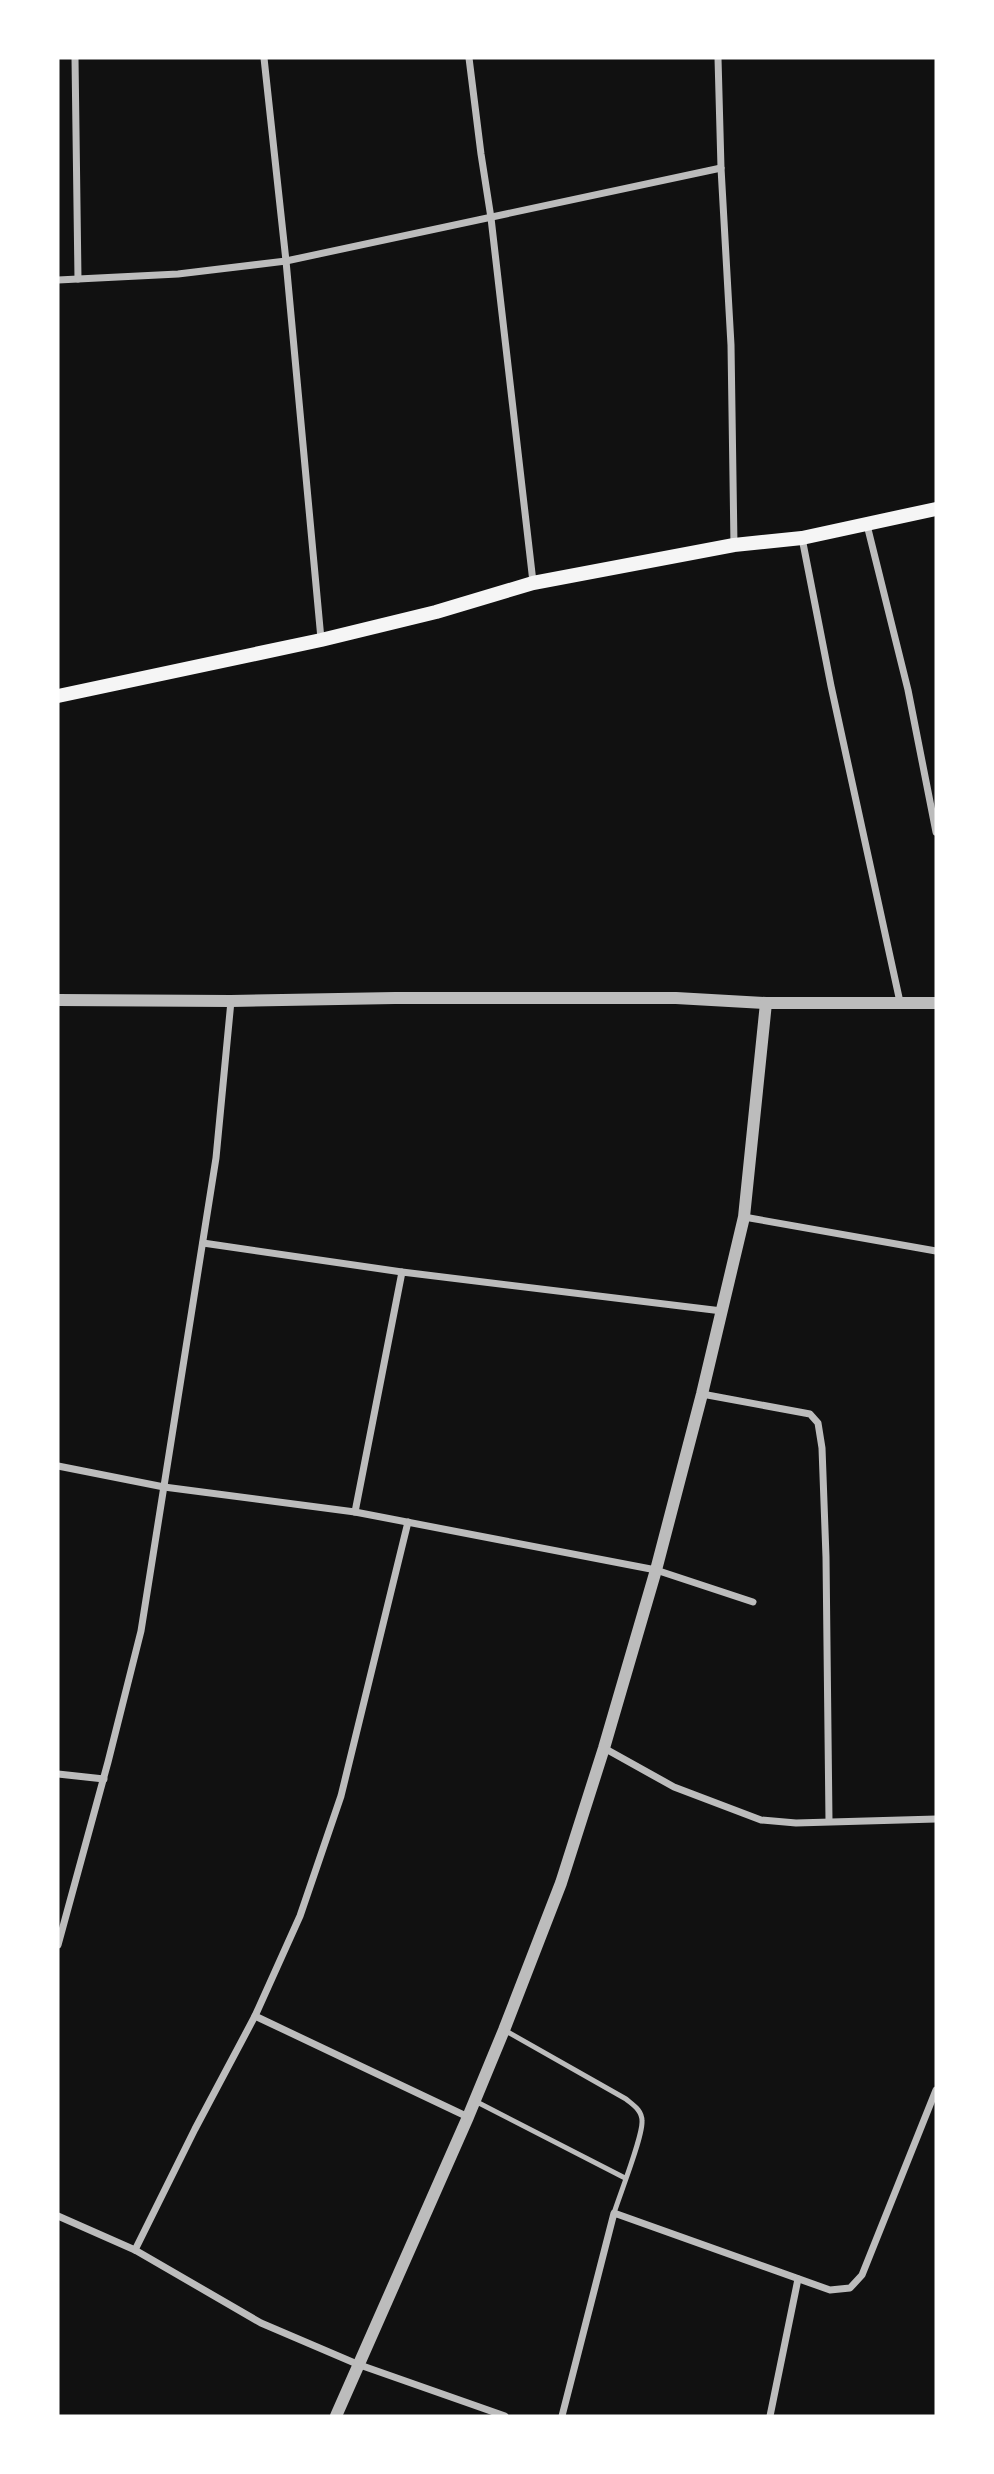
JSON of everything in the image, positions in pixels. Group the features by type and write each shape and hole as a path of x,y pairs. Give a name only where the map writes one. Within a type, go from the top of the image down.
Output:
{"main road":[{"path":"58,696 321,640 436,612 533,583 734,545 802,538 936,509"}],"street":[{"path":"75,58 78,279"},
{"path":"264,58 286,261 321,640"},
{"path":"470,58 533,583"},
{"path":"718,58 731,345 734,545"},
{"path":"58,280 178,274 286,261 721,168"},
{"path":"867,525 908,690 936,832"},
{"path":"802,538 831,686 900,1002"},
{"path":"58,1000 395,998 936,1003"},
{"path":"58,1945 141,1631 216,1158 231,1001"},
{"path":"336,2416 504,2030 561,1882 604,1748 656,1570 723,1311 744,1217 766,1003"},
{"path":"744,1217 936,1251"},
{"path":"203,1243 402,1272 723,1311"},
{"path":"355,1512 402,1272"},
{"path":"702,1394 810,1414 817,1423 822,1448 826,1556 829,1821"},
{"path":"58,1466 164,1487 355,1512 656,1570 753,1602"},
{"path":"135,2250 255,2016 300,1916 341,1796 408,1522"},
{"path":"604,1748 674,1787 761,1819 796,1823 936,1819"},
{"path":"58,1774 104,1779"},
{"path":"255,2016 468,2117"},
{"path":"562,2416 614,2213 830,2290 850,2288 862,2275 936,2090"},
{"path":"58,2216 135,2250 261,2323 357,2364 505,2416"},
{"path":"770,2416 798,2279"}],"lane":[{"path":"504,2030 626,2099 639,2111 642,2121 614,2213"},
{"path":"475,2101 625,2178"}]}
